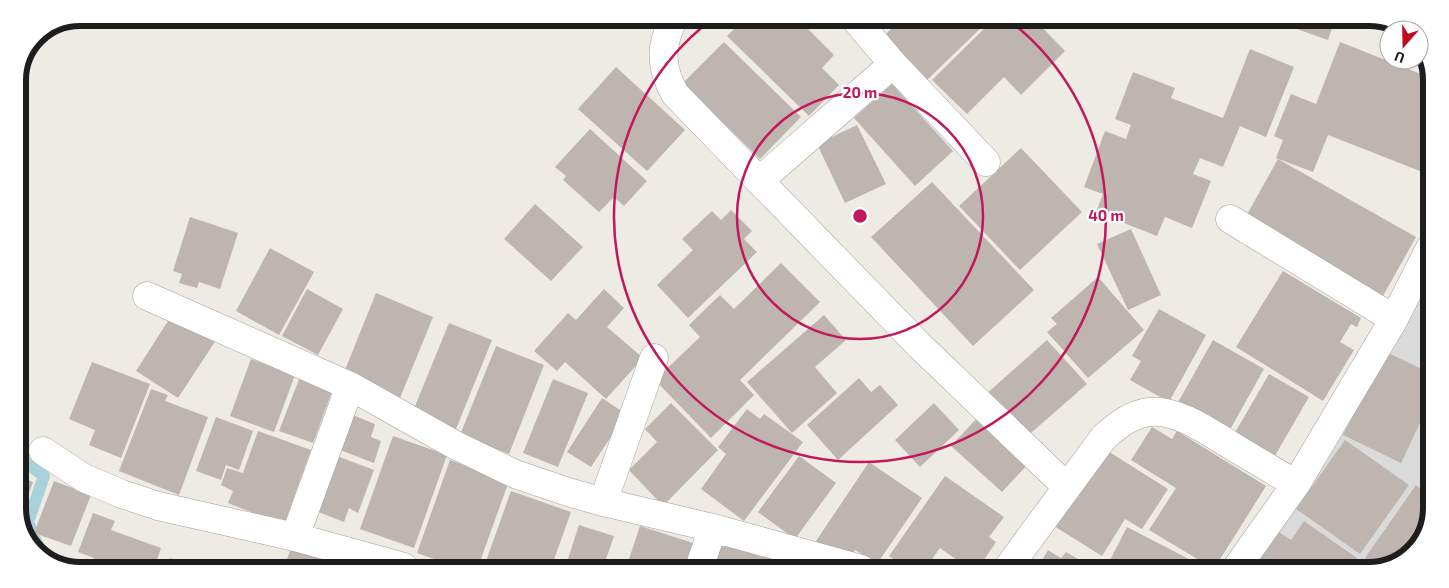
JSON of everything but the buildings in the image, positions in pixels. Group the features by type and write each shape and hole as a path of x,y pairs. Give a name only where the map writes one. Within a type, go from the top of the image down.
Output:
{"street":[{"path":"670,26 666,34 663,51 667,80 675,94 920,346 1067,487"},
{"path":"861,26 893,64 986,162"},
{"path":"760,181 893,64"},
{"path":"1230,219 1394,319"},
{"path":"1241,562 1296,484 1394,319 1423,262"},
{"path":"147,296 350,386 486,461 538,482 603,502 713,528 836,562"},
{"path":"603,502 654,358"},
{"path":"295,537 350,386"},
{"path":"1012,562 1104,437 1135,415 1152,412 1168,414 1192,422 1296,484"},
{"path":"43,451 84,478 122,494 158,506 295,537 374,562"},
{"path":"701,562 713,528"}],"shaded area":[{"path":"1423,245 1423,508 1420,525 1414,538 1396,555 1369,562 1236,562 1326,423"}],"waterway":[{"path":"26,463 44,476 28,522"},
{"path":"28,522 34,536"}]}
